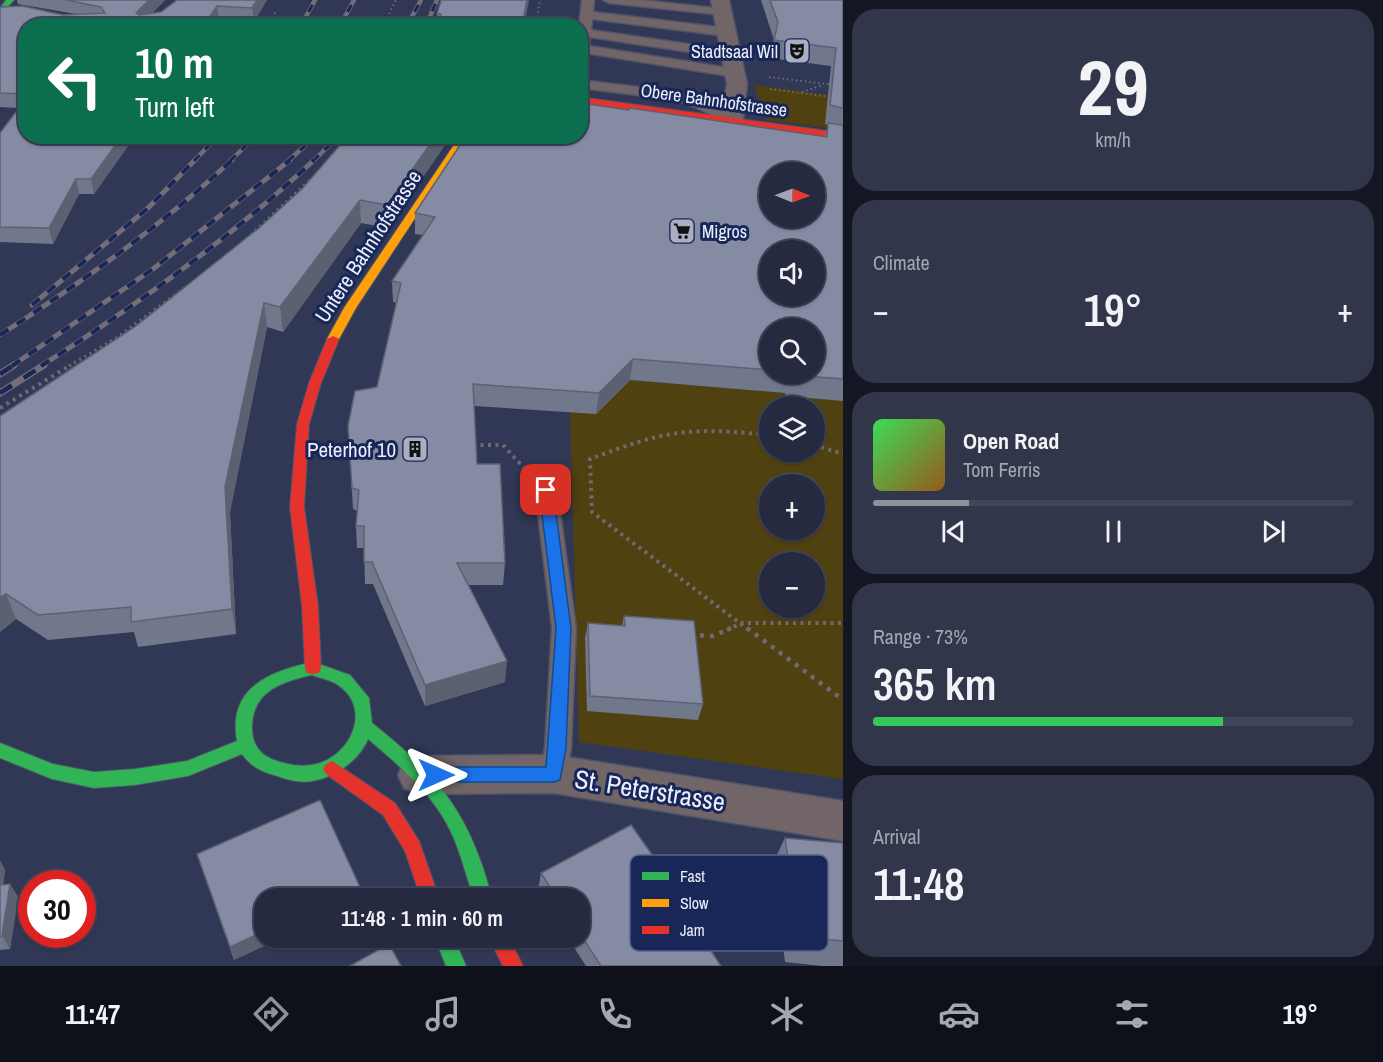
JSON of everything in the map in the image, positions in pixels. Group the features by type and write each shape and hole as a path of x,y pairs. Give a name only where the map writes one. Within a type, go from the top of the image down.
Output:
{"street":[{"path":"4,8 27,12"},
{"path":"728,43 732,120"},
{"name":"Obere Bahnhofstrasse","path":"588,100 843,136"},
{"name":"Untere Bahnhofstrasse","path":"313,668 310,606 297,507 303,424 330,344 350,308 460,144"},
{"path":"313,668 343,677 357,690 366,710 366,728 353,752 332,769 307,775 279,772 257,761 245,745 241,728 244,710 259,689 275,677 291,671 313,668"},
{"path":"366,728 419,775 453,818 479,888"},
{"path":"0,750 52,771 94,780 135,777 188,768 245,745"},
{"path":"332,769 389,809 413,847 427,888"},
{"name":"St. Peterstrasse","path":"419,775 554,774 843,821"},
{"path":"449,948 456,966"},
{"path":"504,948 513,966"}],"lane":[{"path":"609,0 728,43"},
{"path":"588,24 728,43"},
{"path":"588,24 728,43"},
{"path":"588,24 728,43"},
{"path":"588,85 673,95 700,104 732,120"},
{"path":"546,490 564,628 558,748 554,774"}],"path":[{"path":"387,18 396,0"},
{"path":"537,18 540,0"},
{"path":"272,18 277,10"},
{"path":"728,43 843,86"},
{"path":"728,43 798,93 832,97"},
{"path":"798,93 843,80"},
{"path":"238,245 314,176"},
{"path":"0,408 116,338 193,282"},
{"path":"759,434 723,431 654,437 590,459 592,512 843,700"},
{"path":"468,445 503,445 546,490"},
{"path":"825,448 843,454"},
{"path":"679,634 714,636 742,623 843,623"}],"shaded area":[{"path":"754,85 843,97 843,130 766,120"},
{"path":"630,380 785,393 786,396 759,396 759,462 825,462 825,399 843,401 843,779 579,742 570,412"}],"building":[{"path":"66,0 149,0 136,13 139,15 161,12 177,0 257,0 252,8 217,6 209,18 18,18 18,94 0,93 0,7 23,6 63,15 105,13 101,7"},
{"path":"441,0 527,0 523,18 439,18 441,14 437,14"},
{"path":"770,0 843,0 843,108 830,105 836,48 774,40 778,22"},
{"path":"588,104 629,110 630,108 827,137 828,123 843,125 843,379 825,378 825,318 759,318 759,369 633,359 599,393 473,384 477,464 500,464 505,563 457,563 507,661 425,685 372,562 364,562 364,526 356,526 359,490 352,488 348,426 355,391 377,387 401,283 392,281 435,217 415,213 461,144 588,144"},
{"path":"18,109 18,144 116,144 91,179 76,179 49,228 0,227 0,133"},
{"path":"341,144 430,144 387,205 360,200 280,307 264,303 225,487 232,609 131,622 131,607 38,615 6,594 0,598 0,416 136,326 259,228 302,189"},
{"path":"624,616 694,621 703,704 590,696 588,623 625,626"},
{"path":"320,800 360,887 254,888 254,936 230,947 197,854"},
{"path":"631,825 652,855 630,855 630,951 711,951 721,966 601,966 589,948 590,888 551,888 541,873"},
{"path":"785,838 843,843 843,941 828,940 828,855 787,855"},
{"path":"10,884 2,936 0,937 0,885"},
{"path":"382,948 391,948 401,966 350,966"}],"railway":[{"path":"305,18 315,0"},
{"path":"344,18 354,0"},
{"path":"411,18 421,0"},
{"path":"429,18 437,0"},
{"path":"194,161 210,144"},
{"path":"230,161 248,144"},
{"path":"288,161 307,144"},
{"path":"313,161 331,144"},
{"path":"32,305 147,209 195,160"},
{"path":"0,335 120,253 205,185 232,160"},
{"path":"12,366 153,269 290,160"},
{"path":"41,366 182,269 250,217 314,160"},
{"path":"0,374 14,365"},
{"path":"0,393 44,365"}],"traffic: fast":[{"path":"0,13 10,0"},
{"path":"313,668 344,680 361,698 365,719 359,740 344,758 323,771 296,774 267,766 258,761 246,745 244,719 247,707 253,696 273,680 313,668"},
{"path":"366,728 416,771 438,796 456,823 480,888"},
{"path":"0,750 52,771 94,780 135,777 188,768 245,745"},
{"path":"449,948 456,966"}],"traffic: slow":[{"path":"333,339 350,308 460,144"}],"traffic: jam":[{"path":"588,101 843,136"},
{"path":"313,668 310,606 297,507 303,424 315,383 333,339"},
{"path":"332,769 389,809 413,847 427,888"},
{"path":"504,948 513,966"}],"place":[{"name":"Stadtsaal Wil","path":"797,51"},
{"name":"Migros","path":"682,231"},
{"name":"Peterhof 10","path":"415,449"}],"route":[{"path":"436,775 554,774 558,748 564,628 546,490"}]}
